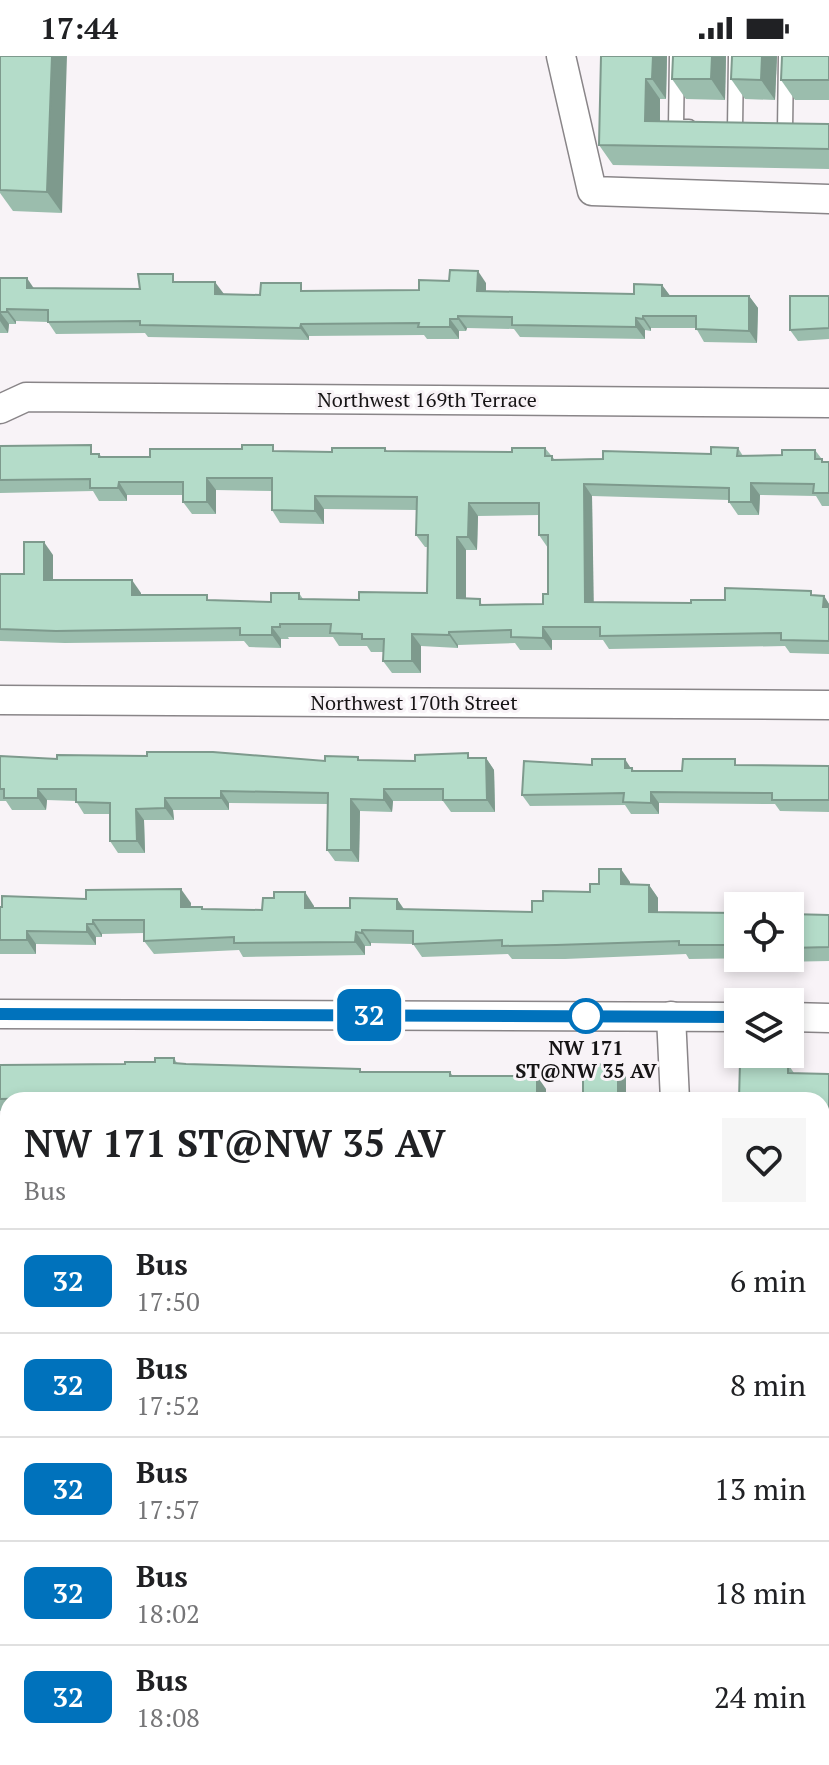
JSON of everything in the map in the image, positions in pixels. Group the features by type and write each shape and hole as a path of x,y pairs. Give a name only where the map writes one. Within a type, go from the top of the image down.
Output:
{"street":[{"path":"561,56 592,191 829,199"},
{"name":"Northwest 169th Terrace","path":"0,409 26,397 829,403"},
{"name":"Northwest 170th Street","path":"0,700 829,705"},
{"path":"0,1014 724,1017"},
{"path":"671,1016 675,1092"},
{"path":"804,1017 829,1018"}],"lane":[{"path":"677,56 676,127 727,129 736,56"},
{"path":"786,56 786,131"}],"building":[{"path":"0,56 52,56 47,192 0,190"},
{"path":"601,56 653,56 652,79 646,79 645,121 829,124 829,149 599,145"},
{"path":"673,56 712,56 711,79 672,79"},
{"path":"732,56 762,56 761,80 731,79"},
{"path":"782,56 829,56 829,80 781,80"},
{"path":"450,270 478,271 477,291 634,294 634,284 662,285 662,296 749,296 749,331 696,329 696,316 643,316 643,319 636,318 636,327 512,325 512,317 458,316 458,319 450,319 450,327 418,327 419,323 301,324 300,328 140,325 140,321 48,322 48,310 7,309 7,312 0,312 0,278 27,278 27,288 140,289 138,274 173,274 173,282 215,282 215,294 260,295 261,283 301,283 301,291 419,290 419,280 449,281"},
{"path":"790,296 829,296 829,328 790,330"},
{"path":"91,445 91,454 99,454 99,457 150,457 150,449 242,449 242,445 273,445 273,451 332,452 332,448 512,452 512,448 545,448 545,456 552,456 552,460 603,459 603,451 711,454 711,447 738,448 737,456 782,455 782,450 815,450 815,459 829,462 829,493 813,493 814,484 751,483 751,502 729,502 729,488 584,484 585,602 691,603 691,600 725,600 725,588 811,591 811,595 824,596 823,607 829,607 829,641 781,640 781,633 600,636 600,627 543,627 543,638 511,637 511,630 449,632 449,635 412,634 412,661 383,661 384,639 362,639 362,634 330,633 331,624 280,624 280,627 272,627 272,635 240,635 240,628 0,629 0,574 24,574 24,542 44,542 44,580 132,580 132,595 207,595 207,600 271,602 271,593 299,593 299,599 359,600 359,592 427,593 428,535 416,535 417,497 315,496 315,511 272,510 272,478 207,478 207,502 183,502 183,482 119,482 118,488 90,488 90,479 0,480 0,446","holes":["469,503 539,503 539,535 548,535 548,594 543,594 543,604 480,605 480,599 457,598 457,537 468,537"]},
{"path":"147,752 213,752 325,761 325,756 415,761 415,755 468,753 468,758 486,758 487,800 443,800 443,789 384,789 384,800 351,799 351,850 327,850 328,793 221,791 221,798 165,798 165,808 136,809 137,841 110,841 110,803 76,802 76,789 38,789 38,798 4,798 4,789 0,789 0,756 57,759 57,755 147,756"},
{"path":"592,759 625,759 625,768 632,768 632,771 682,771 683,759 735,759 735,765 829,766 829,800 772,800 772,793 651,792 651,803 623,802 624,793 522,795 524,761 592,765"},
{"path":"599,869 621,869 621,884 649,885 649,912 724,913 724,945 679,945 679,941 502,946 502,940 413,944 413,931 362,930 362,933 356,932 355,942 234,943 234,937 144,941 144,920 93,920 93,924 87,924 87,932 27,931 27,940 0,940 2,896 86,899 86,890 181,889 181,907 262,910 263,898 274,898 274,892 305,892 305,908 350,908 350,898 397,899 397,909 532,912 532,901 543,901 543,891 590,892 590,884 599,884"},
{"path":"804,914 829,915 829,947 804,948"},
{"path":"155,1058 174,1058 174,1063 186,1064 360,1069 360,1072 450,1072 450,1076 537,1076 537,1092 0,1092 0,1065 155,1062"},
{"path":"583,1064 618,1065 618,1092 583,1092"},
{"path":"740,1068 788,1068 788,1073 829,1074 829,1092 739,1092"}],"bus line":[{"name":"32","path":"0,1014 724,1017"}],"place":[{"name":"NW 171 ST@NW 35 AV","path":"586,1016"}]}
